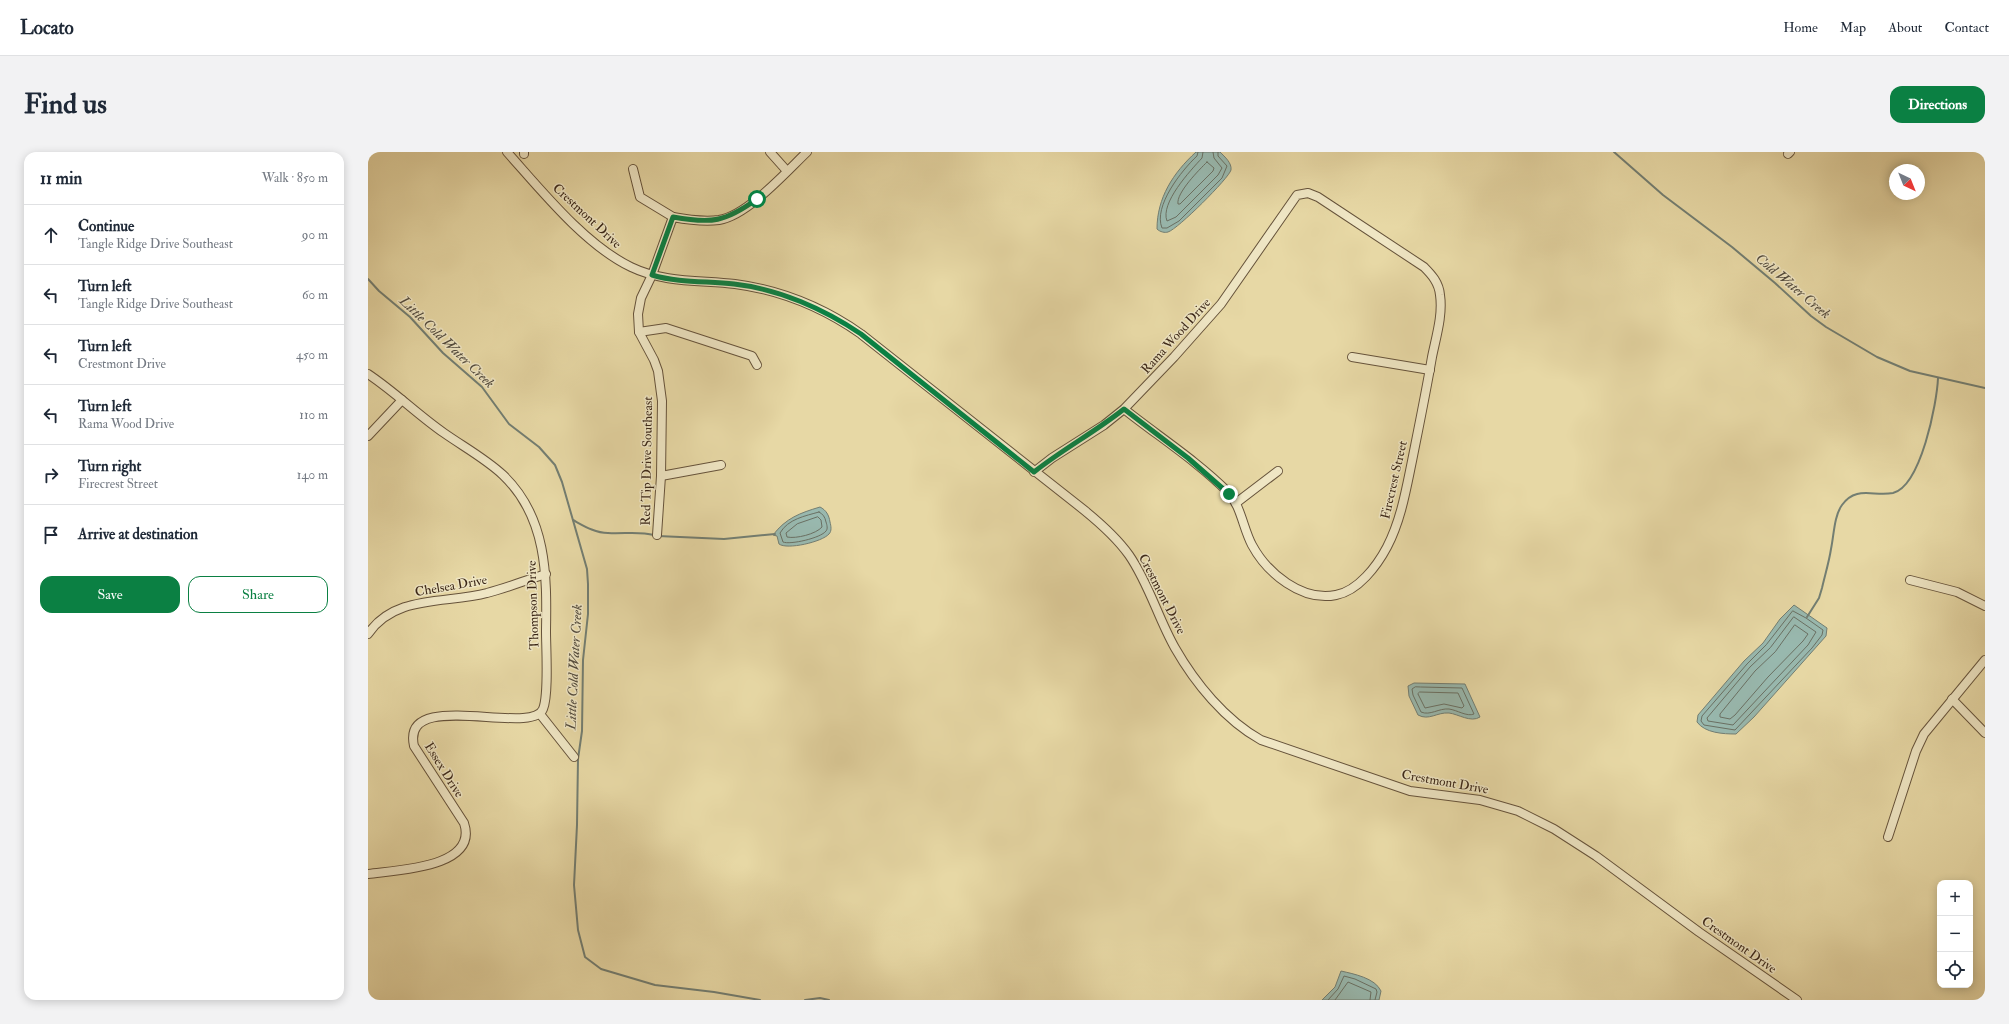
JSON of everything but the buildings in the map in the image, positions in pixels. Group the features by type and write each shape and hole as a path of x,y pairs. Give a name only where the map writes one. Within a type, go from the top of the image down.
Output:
{"street":[{"name":"Crestmont Drive","path":"507,152 545,194 589,237 621,262 652,275 685,282 749,287 802,302 839,319 861,334 1094,518 1128,554 1141,574 1175,647 1195,678 1221,709 1249,733 1261,740 1406,789 1483,800 1518,811 1554,829 1596,856 1698,932 1797,1000"},
{"path":"770,152 787,171"},
{"path":"633,169 640,197 673,217 699,222 721,220 741,211 757,199 807,152"},
{"name":"Firecrest Street","path":"1124,409 1222,486 1236,502 1253,546 1269,567 1288,584 1316,595 1334,596 1350,590 1364,578 1384,552 1398,522 1404,501 1430,370 1441,306 1440,294 1436,281 1424,267 1318,197 1308,193"},
{"name":"Rama Wood Drive","path":"1034,472 1052,458 1104,425 1124,409 1174,357 1221,304 1297,194 1308,193"},
{"name":"Red Tip Drive Southeast","path":"657,535 661,476 662,401 654,360 639,332 638,314 641,298 652,275 673,217"},
{"path":"639,332 666,328 752,356 757,365"},
{"path":"1352,357 1430,370"},
{"name":"Thompson Drive","path":"368,374 443,433 503,475 519,492 529,509 538,529 546,574 546,693 543,709 540,714"},
{"path":"368,436 402,400"},
{"path":"661,476 721,465"},
{"path":"1236,502 1278,472"},
{"name":"Chelsea Drive","path":"369,628 386,616 414,604 433,600 487,594 546,574"},
{"path":"1910,580 1957,592 1985,606"},
{"path":"1888,837 1916,751 1924,734 1985,660"},
{"path":"1952,699 1985,733"},
{"path":"540,714 574,757"},
{"name":"Essex Drive","path":"368,874 436,863 450,858 462,849 466,837 466,830 461,819 414,746 412,736 415,727 421,722 438,717 481,716 525,718 536,717 540,714"}],"water":[{"path":"1196,152 1220,152 1226,158 1231,170 1222,183 1182,222 1168,232 1161,232 1157,229 1163,197 1174,177"},
{"path":"820,507 826,511 829,517 831,531 829,534 819,540 796,546 783,546 779,544 777,536 773,535 783,524 800,514"},
{"path":"1794,605 1827,628 1826,636 1754,717 1736,734 1709,731 1700,726 1697,722 1698,715 1744,661 1763,643 1780,619"},
{"path":"1414,683 1465,684 1480,717 1476,719 1469,719 1449,713 1429,717 1422,717 1418,715 1409,696 1408,686"},
{"path":"1341,971 1364,977 1374,983 1381,991 1379,1000 1322,1000 1335,987"}],"waterway":[{"name":"Cold Water Creek","path":"1614,152 1663,195 1732,247 1811,316 1826,327 1877,357 1910,371 1985,388"},
{"name":"Little Cold Water Creek","path":"368,279 379,291 410,317 443,353 482,387 509,424 539,447 555,465 562,482 587,569 588,584 588,614 583,660 582,731 578,759 574,885 578,930 585,957 601,969 655,985 714,992 760,1000"},
{"path":"1807,617 1819,598 1822,588 1839,509 1847,499 1859,493 1893,493 1903,487 1912,476 1926,442 1931,424 1938,378"},
{"path":"573,520 590,529 603,533 637,533 654,535"},
{"path":"658,536 724,539 775,534"},
{"name":"Little Cold Water Creek","path":"805,1000 820,998 829,1000"}],"route":[{"path":"757,199 741,211 721,220 699,222 673,217 652,275 659,278 685,282 735,284 776,293 824,311 861,334 1034,472 1052,458 1104,425 1124,409 1188,458 1222,486 1229,494"}]}
